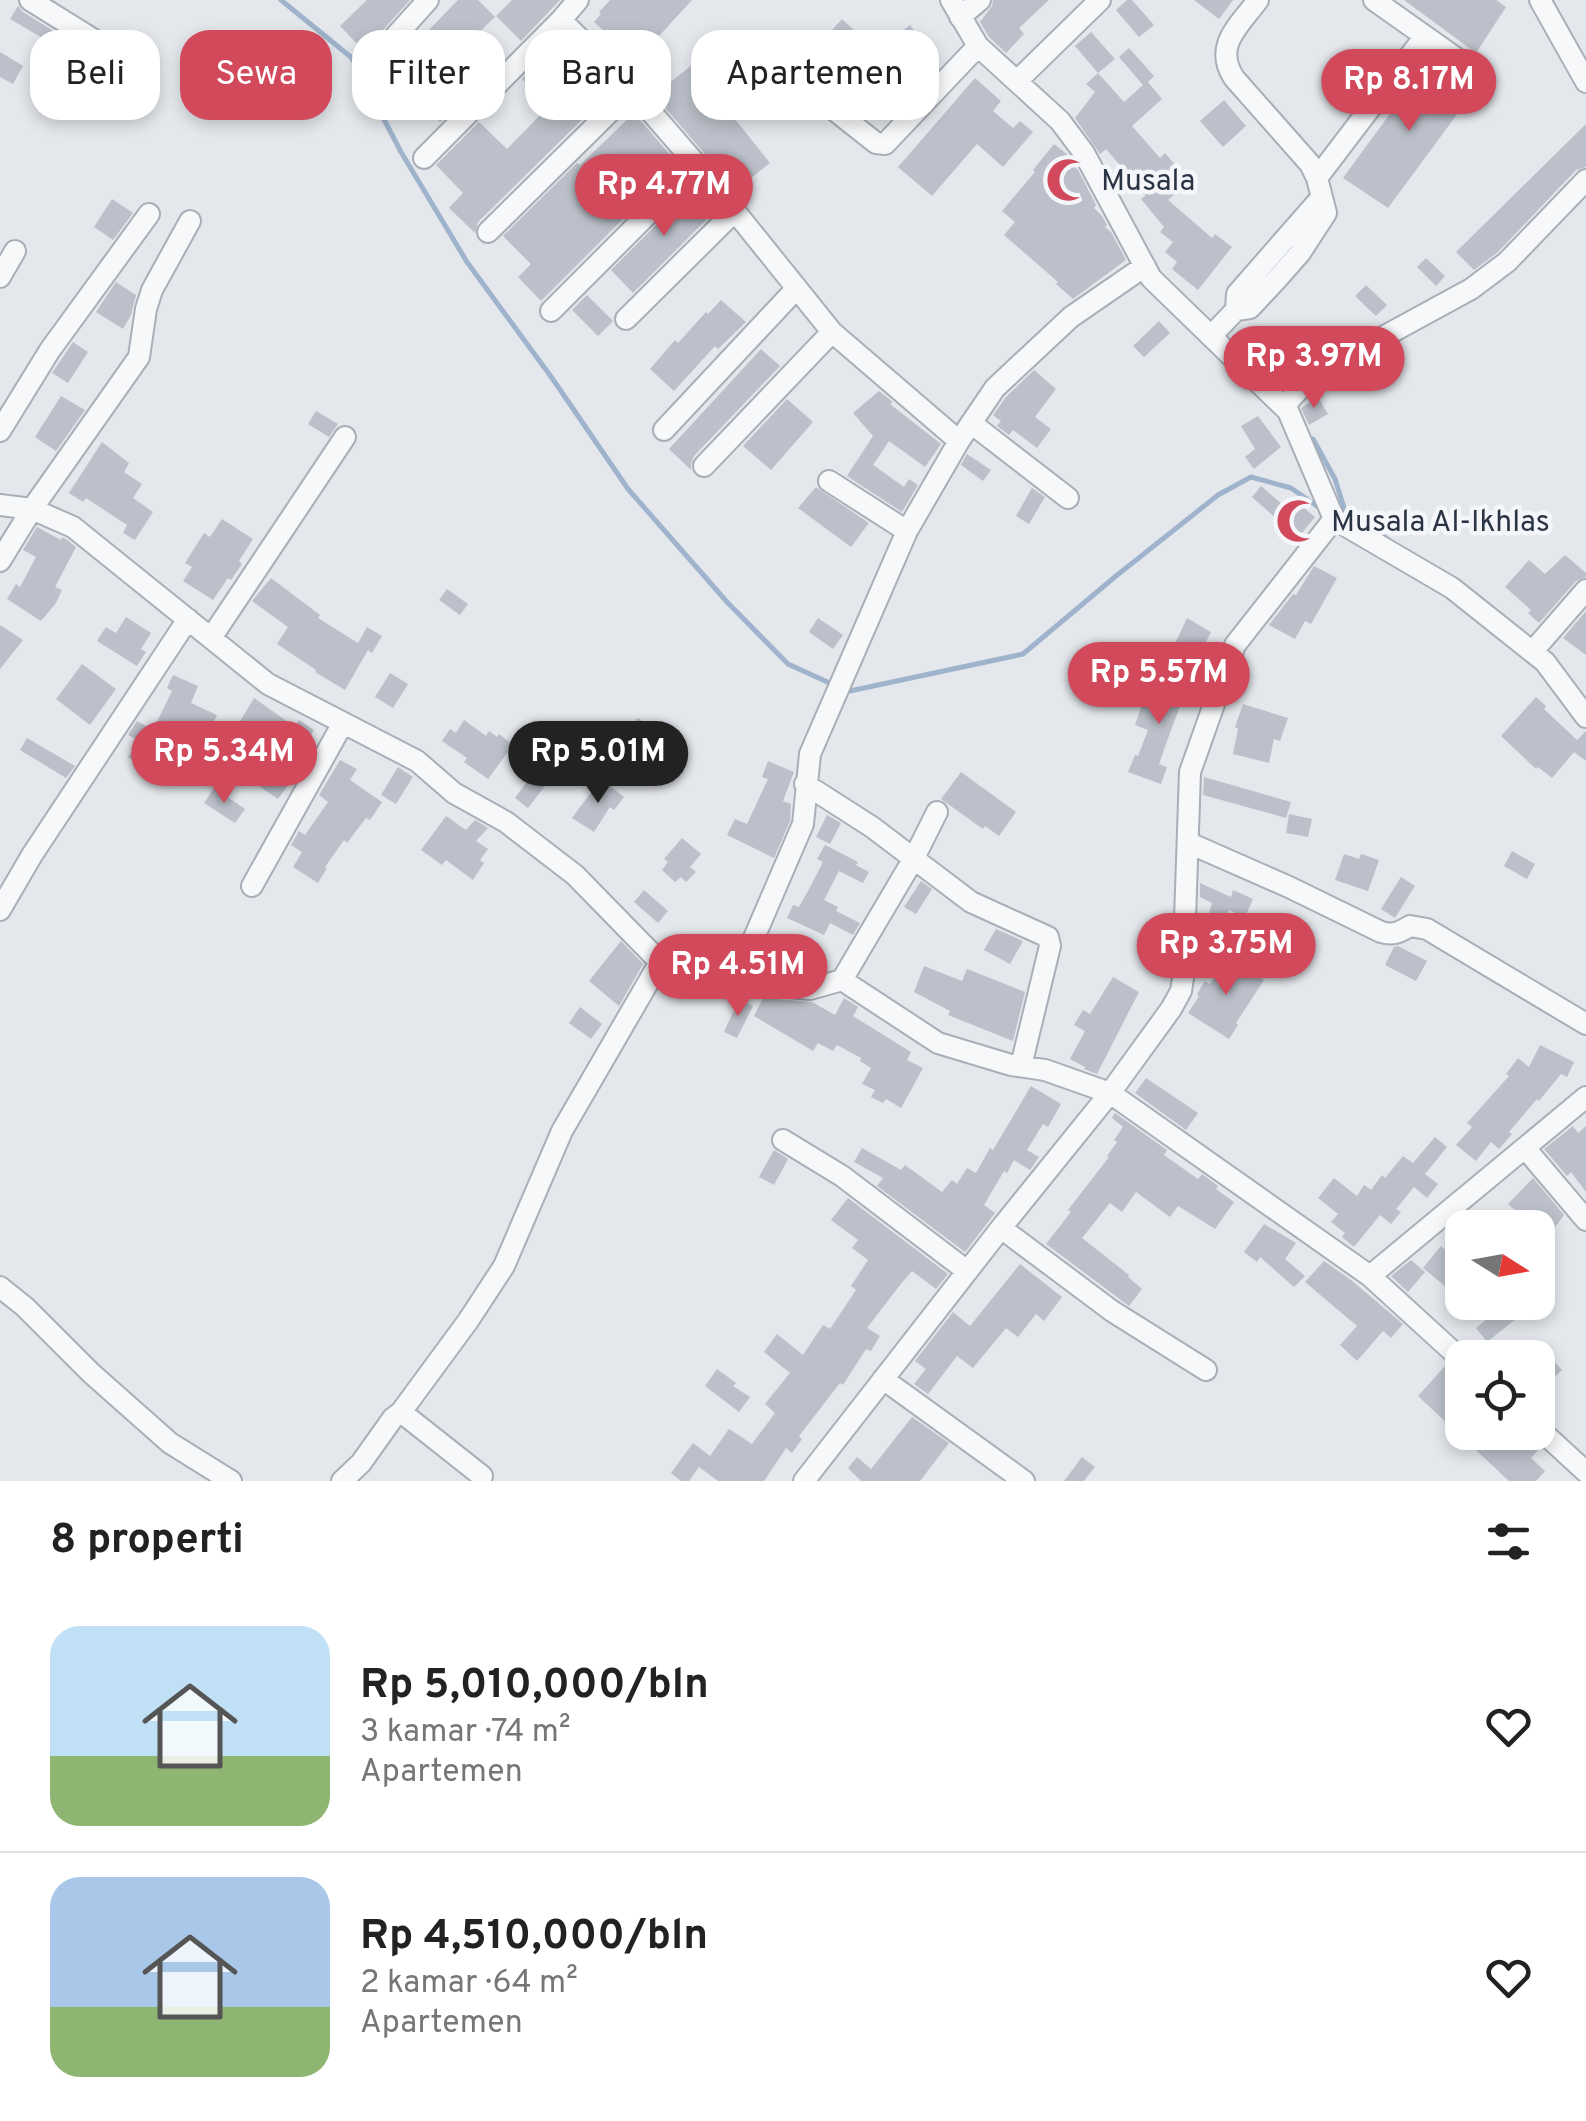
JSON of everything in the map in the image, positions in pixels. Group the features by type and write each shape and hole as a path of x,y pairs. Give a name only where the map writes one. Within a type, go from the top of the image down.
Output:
{"street":[{"path":"30,0 78,30"},
{"path":"401,30 428,0"},
{"path":"424,158 578,0"},
{"path":"980,0 956,8 978,46 1060,121 1084,153 1151,278 1288,411 1334,518 1452,588 1545,662 1586,716"},
{"path":"1017,81 1100,0"},
{"path":"1258,0 1226,43 1227,67 1310,164 1319,188"},
{"path":"1374,0 1470,68"},
{"path":"1540,0 1586,82"},
{"path":"562,20 572,30"},
{"path":"1211,336 1236,310 1237,294 1271,271 1319,188 1424,36"},
{"path":"939,87 978,46"},
{"path":"488,232 602,120"},
{"path":"658,120 832,332 959,442"},
{"path":"847,120 876,143 884,144 907,120"},
{"path":"551,310 697,165"},
{"path":"1284,406 1307,380 1326,368 1472,289 1507,262 1586,180"},
{"path":"626,319 735,211"},
{"path":"0,430 50,350 150,214"},
{"path":"0,561 139,356 152,290 190,221"},
{"path":"0,276 15,251"},
{"path":"735,982 802,824 810,754 907,532 995,388 1071,317 1145,266"},
{"path":"664,430 796,289"},
{"path":"704,466 832,332"},
{"path":"971,423 1068,498"},
{"path":"211,638 345,437"},
{"path":"829,480 907,532"},
{"path":"0,505 32,509 72,528 268,684 416,761 454,792 506,822 574,875 660,962 735,982 810,989 842,980 914,858 936,812"},
{"path":"804,1481 1110,1094 1171,1009 1184,978 1190,772 1235,645 1334,518"},
{"path":"1532,652 1586,590"},
{"path":"0,910 32,855 188,620"},
{"path":"252,886 343,723"},
{"path":"806,784 914,858 970,902 1048,937 1050,946 1022,1066"},
{"path":"1189,843 1381,932 1397,934 1410,926 1427,929 1586,1024"},
{"path":"342,1481 401,1412 504,1266 562,1131 660,962"},
{"path":"842,980 938,1044 1045,1070 1110,1094 1370,1276 1445,1344"},
{"path":"1370,1276 1586,1097"},
{"path":"783,1140 842,1176 968,1270"},
{"path":"1525,1148 1586,1220"},
{"path":"1001,1228 1112,1311 1206,1370"},
{"path":"0,1287 170,1443 231,1481"},
{"path":"883,1379 1024,1481"},
{"path":"401,1412 482,1476"},
{"path":"1555,1444 1586,1472"}],"building":[{"path":"367,0 410,0 383,30 352,30 352,38 340,26"},
{"path":"458,0 478,0 495,17 481,30 429,30"},
{"path":"512,0 560,0 531,30 525,30 521,41 496,16"},
{"path":"610,0 692,0 664,30 603,30 594,22"},
{"path":"993,0 1049,0 1019,28 1024,34 1006,53 980,22"},
{"path":"1132,0 1154,25 1139,37 1116,10"},
{"path":"1194,0 1233,0 1219,19"},
{"path":"1404,0 1496,0 1506,7 1476,53"},
{"path":"18,6 52,30 30,31 10,19"},
{"path":"842,19 854,30 832,30"},
{"path":"1091,32 1115,59 1098,73 1075,46"},
{"path":"1129,48 1154,76 1148,82 1162,99 1132,126 1160,158 1165,153 1189,181 1168,200 1212,238 1215,234 1232,247 1198,290 1172,269 1177,262 1165,252 1173,242 1160,232 1164,227 1141,199 1146,195 1106,149 1100,154 1075,118 1095,92 1086,84 1098,73 1124,102 1143,85 1119,57"},
{"path":"0,52 23,66 13,84 0,77"},
{"path":"1430,59 1475,90 1388,208 1343,178"},
{"path":"691,66 691,120 736,120 770,163 736,190 671,115 671,82"},
{"path":"975,78 1001,101 993,111 1013,128 1020,121 1033,132 1003,167 977,144 932,196 898,167"},
{"path":"1224,100 1246,126 1223,147 1200,121"},
{"path":"535,120 582,120 478,222 475,233 449,208 463,193 436,165 479,122 507,149"},
{"path":"627,120 640,120 678,164 541,301 518,277 531,264 503,236 577,163 580,165"},
{"path":"1586,124 1586,167 1576,170 1498,252 1474,270 1456,252"},
{"path":"1054,144 1078,170 1096,205 1094,208 1126,260 1073,299 1004,235 1015,222 1002,211"},
{"path":"696,185 716,210 633,293 611,270"},
{"path":"112,199 133,213 113,240 94,227"},
{"path":"1426,258 1445,276 1436,286 1417,267"},
{"path":"116,282 136,295 123,329 96,312"},
{"path":"1366,285 1387,305 1376,316 1355,296"},
{"path":"587,295 613,321 598,336 572,310"},
{"path":"721,300 746,322 718,349 715,346 674,391 650,369 675,340 678,343"},
{"path":"1159,321 1170,333 1144,357 1133,346"},
{"path":"73,342 88,352 68,383 52,373"},
{"path":"761,349 780,366 694,456 691,470 669,449"},
{"path":"1034,370 1056,389 1035,417 1051,429 1037,448 1013,430 1009,435 997,426 1001,421 993,415"},
{"path":"879,391 941,444 925,467 889,441 873,465 904,487 909,479 918,485 902,512 847,476 873,436 853,413"},
{"path":"61,396 85,410 56,451 35,437"},
{"path":"1318,397 1328,414 1309,425 1301,408"},
{"path":"787,399 813,422 771,470 743,446"},
{"path":"316,411 338,424 329,437 308,424"},
{"path":"1258,416 1281,447 1254,469 1245,457 1255,449 1241,426"},
{"path":"102,442 129,463 124,472 142,484 133,498 153,512 135,540 123,533 127,525 86,498 83,502 69,493"},
{"path":"967,454 991,470 983,481 961,465"},
{"path":"1261,486 1291,512 1298,503 1315,517 1298,538 1252,497"},
{"path":"816,487 869,523 851,547 798,508"},
{"path":"1032,488 1045,497 1029,524 1016,516"},
{"path":"222,519 253,539 239,561 242,564 213,600 183,581 192,567 185,563 204,533 210,537"},
{"path":"37,527 76,547 55,587 62,590 56,603 41,621 7,599 16,584 20,587 36,557 23,550"},
{"path":"1565,555 1586,577 1576,581 1539,623 1528,613 1531,610 1505,587 1529,560 1545,574"},
{"path":"1314,566 1337,578 1311,624 1305,621 1295,639 1269,625 1296,595"},
{"path":"271,578 320,615 318,618 358,643 367,627 382,636 372,653 368,650 345,690 277,644 288,627 252,601"},
{"path":"447,589 468,604 460,615 439,600"},
{"path":"1586,611 1586,655 1563,638"},
{"path":"126,617 151,633 137,666 97,641 106,627 116,633"},
{"path":"818,618 843,635 833,649 809,632"},
{"path":"1187,618 1211,632 1196,661 1173,648"},
{"path":"0,625 23,640 0,669"},
{"path":"82,664 116,689 90,725 56,699"},
{"path":"390,673 408,684 393,708 375,697"},
{"path":"173,675 198,686 191,703 217,715 202,748 176,736 164,758 169,762 159,778 128,757 139,741 128,735 137,721 153,730 172,691 167,688"},
{"path":"1170,676 1197,687 1190,704 1182,701 1167,741 1159,764 1167,767 1161,784 1128,772 1148,730 1135,725 1146,692 1162,698"},
{"path":"1536,697 1577,740 1586,731 1586,761 1574,752 1552,778 1536,769 1501,736"},
{"path":"254,698 295,727 299,720 314,730 294,762 301,767 278,799 253,782 283,737 260,722 251,737 236,728"},
{"path":"1243,704 1288,718 1280,741 1274,739 1269,763 1233,754 1238,729 1235,727"},
{"path":"638,718 667,740 656,756 627,732"},
{"path":"464,720 486,736 489,731 497,737 499,734 513,745 488,779 442,741 450,729 456,733"},
{"path":"27,738 75,766 66,778 20,750"},
{"path":"205,743 218,752 202,778 188,769"},
{"path":"340,760 357,769 350,780 382,802 347,843 344,840 318,883 293,867 302,852 291,845 299,831 305,835 328,802 319,795"},
{"path":"768,761 794,772 783,801 791,804 790,821 774,858 727,835 735,819 747,824 768,779 762,777"},
{"path":"398,767 413,777 396,804 381,795"},
{"path":"534,772 548,782 528,808 515,798"},
{"path":"961,772 1016,812 999,836 941,799"},
{"path":"1204,777 1291,802 1286,818 1203,795"},
{"path":"601,779 624,797 614,810 610,807 594,832 572,818"},
{"path":"214,788 245,809 235,823 204,803"},
{"path":"1289,814 1312,819 1308,837 1286,833"},
{"path":"827,815 841,823 830,844 816,837"},
{"path":"446,816 466,830 475,820 488,828 476,841 488,849 473,880 446,860 442,865 421,850"},
{"path":"682,838 701,854 690,867 696,872 686,882 681,877 675,882 662,870 668,862 664,859"},
{"path":"825,845 869,872 863,883 839,871 824,900 860,923 853,935 830,923 824,935 787,918 793,905 799,907 808,891 823,862 817,859"},
{"path":"1512,851 1535,864 1527,879 1504,866"},
{"path":"1344,854 1379,860 1368,891 1335,880"},
{"path":"1401,877 1415,886 1395,918 1381,909"},
{"path":"921,881 932,889 916,914 904,907"},
{"path":"1200,883 1231,897 1233,890 1253,899 1245,917 1229,910 1222,931 1205,926 1212,903 1200,897"},
{"path":"644,890 668,911 658,923 634,902"},
{"path":"996,929 1023,941 1010,964 984,950"},
{"path":"621,941 643,964 619,1006 589,981"},
{"path":"1398,946 1427,961 1416,981 1385,965"},
{"path":"1228,958 1264,980 1229,1039 1188,1013 1205,981 1210,984"},
{"path":"924,966 962,981 967,969 1025,992 1013,1041 948,1015 950,1011 914,992"},
{"path":"1113,977 1139,992 1097,1074 1070,1059 1085,1031 1074,1025 1083,1010 1090,1014"},
{"path":"763,998 812,1002 835,1015 844,998 858,1007 853,1016 911,1052 907,1060 923,1068 901,1108 886,1099 883,1103 871,1097 875,1090 862,1084 871,1068 861,1058 837,1045 833,1051 818,1043 813,1051 754,1016"},
{"path":"739,999 753,1006 737,1038 724,1032"},
{"path":"580,1007 602,1024 591,1039 569,1023"},
{"path":"1540,1045 1574,1062 1567,1077 1561,1074 1537,1099 1499,1149 1491,1142 1476,1161 1456,1145 1472,1127 1467,1123 1509,1076 1506,1074 1518,1058 1529,1067"},
{"path":"1146,1078 1198,1113 1186,1130 1135,1093"},
{"path":"1031,1086 1061,1104 1048,1127 1043,1124 1027,1150 1039,1157 1030,1170 1014,1160 1007,1173 1004,1171 984,1205 995,1213 965,1252 877,1186 883,1178 854,1162 862,1148 901,1170 905,1165 942,1192 952,1180 957,1184 967,1168 976,1173"},
{"path":"1115,1113 1167,1150 1164,1155 1198,1179 1202,1174 1234,1202 1215,1229 1178,1206 1170,1217 1136,1192 1122,1212 1110,1203 1082,1238 1142,1289 1129,1306 1046,1244 1117,1142 1114,1140 1123,1127 1112,1118"},
{"path":"1573,1126 1578,1133 1586,1126 1586,1192 1571,1172 1567,1176 1544,1149"},
{"path":"1435,1137 1447,1147 1425,1174 1438,1184 1427,1198 1414,1187 1396,1209 1401,1212 1391,1224 1380,1215 1354,1247 1331,1222 1338,1214 1318,1198 1334,1178 1357,1196 1364,1185 1371,1190 1403,1156 1413,1163"},
{"path":"774,1150 788,1159 774,1185 759,1177"},
{"path":"1533,1178 1564,1215 1555,1227 1555,1210 1515,1210 1508,1204"},
{"path":"848,1198 948,1274 936,1289 912,1271 867,1328 880,1336 871,1351 866,1349 843,1385 840,1383 799,1436 802,1439 792,1453 786,1448 764,1481 718,1481 699,1467 689,1481 681,1481 671,1473 693,1443 710,1456 729,1429 752,1444 775,1413 765,1404 790,1373 764,1352 777,1334 803,1355 823,1325 830,1329 856,1290 851,1286 868,1260 852,1248 858,1240 831,1220"},
{"path":"1264,1224 1296,1243 1285,1259 1305,1276 1294,1287 1260,1257 1257,1262 1244,1252"},
{"path":"1441,1246 1445,1249 1445,1286 1423,1268"},
{"path":"1411,1260 1425,1272 1408,1292 1391,1276"},
{"path":"1324,1261 1403,1324 1391,1338 1383,1331 1357,1361 1340,1345 1357,1326 1305,1282"},
{"path":"1020,1264 1062,1297 1044,1321 1036,1314 1018,1337 1006,1328 973,1368 957,1356 928,1394 914,1384 926,1369 915,1361 953,1312 970,1326"},
{"path":"1486,1320 1514,1320 1490,1340 1476,1328"},
{"path":"1445,1366 1445,1421 1418,1396"},
{"path":"717,1369 750,1397 739,1412 705,1386"},
{"path":"912,1417 949,1443 920,1481 861,1481 848,1468 857,1457 871,1469"},
{"path":"1476,1450 1538,1450 1531,1458 1545,1471 1536,1481 1509,1481"},
{"path":"1082,1457 1095,1467 1084,1481 1064,1481"}],"waterway":[{"path":"281,0 352,58 401,152 467,262 628,489 727,602 788,664 834,685"},
{"path":"1313,439 1335,479 1345,511 1389,540"},
{"path":"844,689 850,691 1023,654 1218,495 1251,477 1291,488 1320,508"}],"place":[{"name":"Musala","path":"1068,180"},
{"name":"Musala Al-Ikhlas","path":"1298,521"}]}
